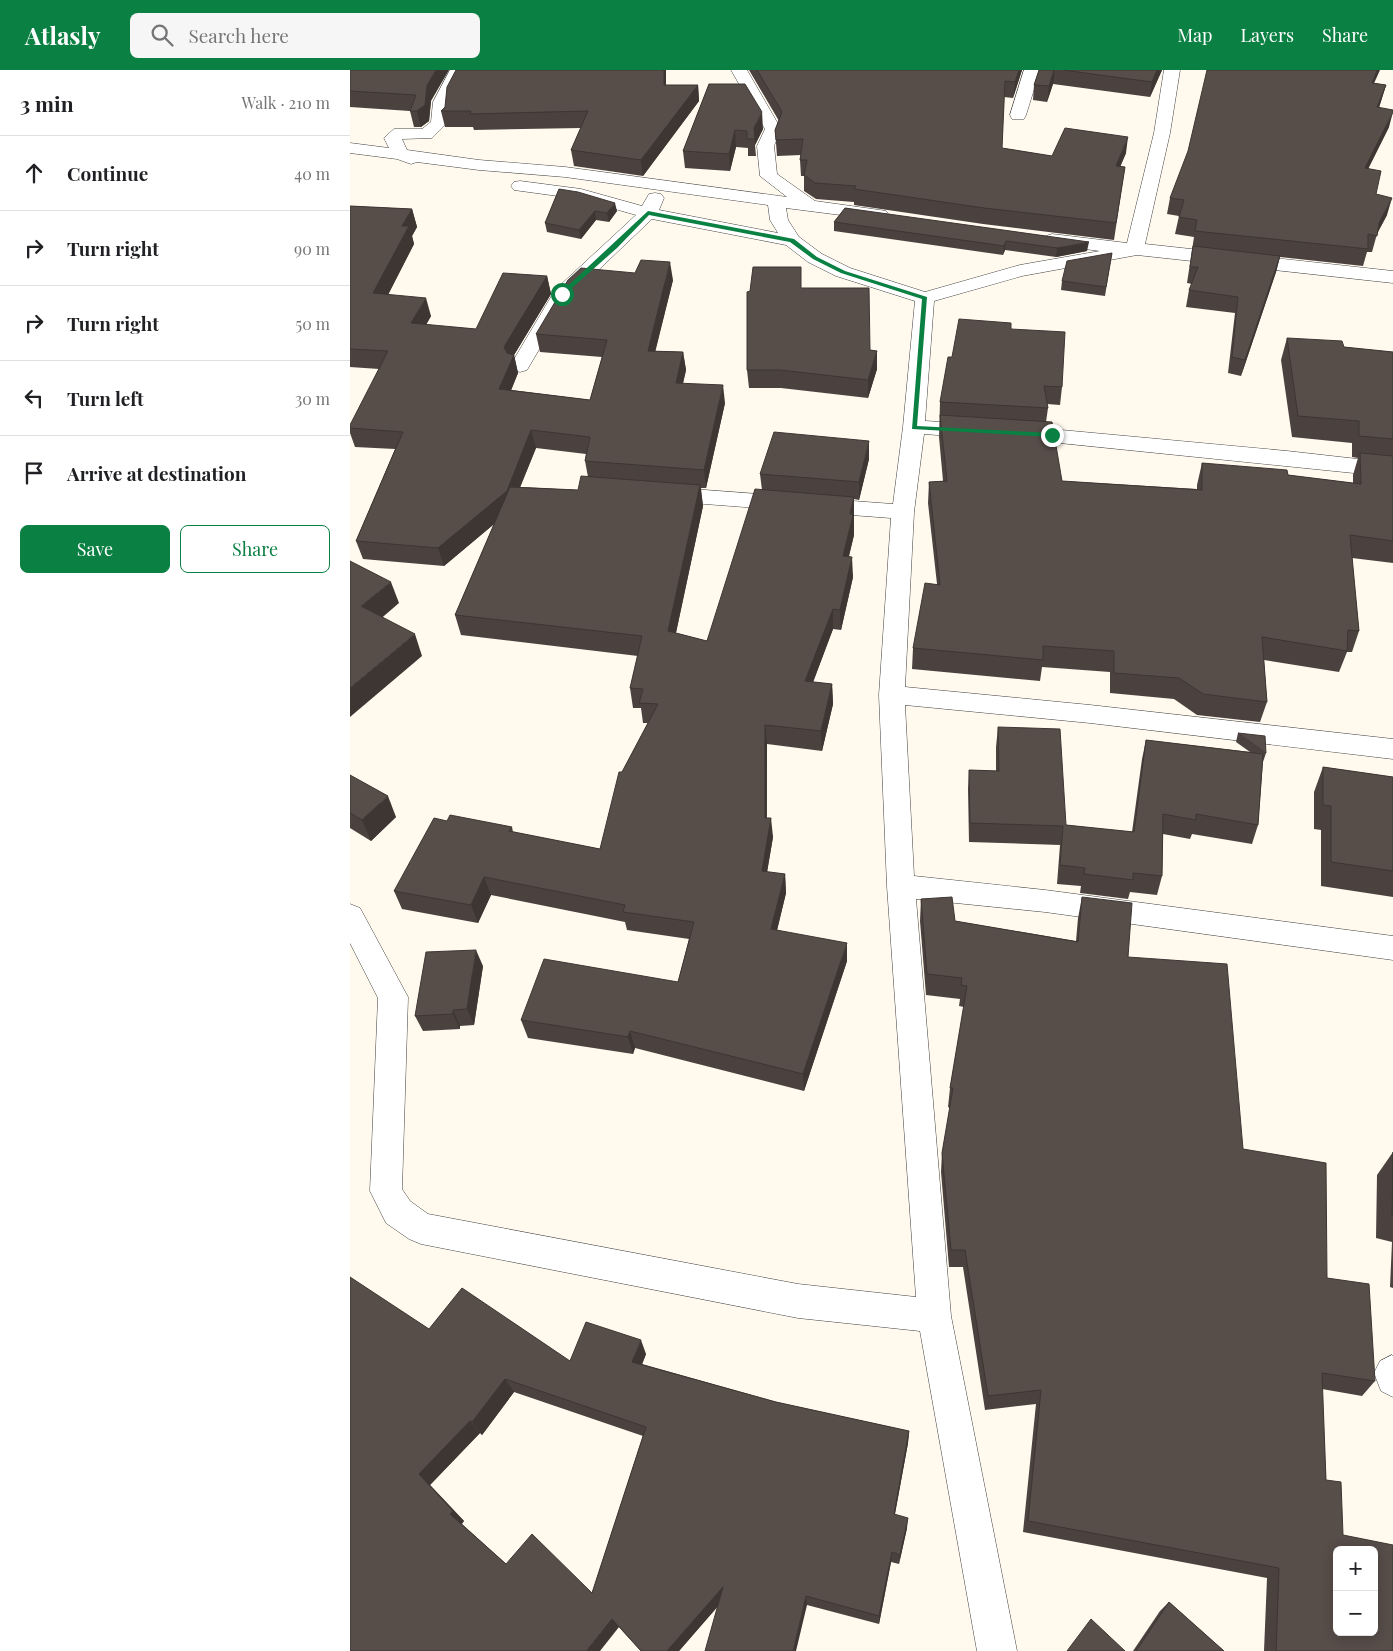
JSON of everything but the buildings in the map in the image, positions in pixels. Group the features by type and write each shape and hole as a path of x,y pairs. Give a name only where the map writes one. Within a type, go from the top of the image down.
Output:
{"street":[{"path":"399,154 397,144 392,138 400,133 426,134 439,123 438,117 445,92 458,70"},
{"path":"739,70 773,129 766,140 769,176 808,204"},
{"path":"1018,115 1032,70"},
{"path":"1134,250 1162,133 1172,70"},
{"path":"350,148 479,165 566,172 777,203 808,204 901,219"},
{"path":"399,154 456,177 581,194 648,213 792,241"},
{"path":"745,197 769,176"},
{"path":"520,366 562,294 648,213 660,185"},
{"path":"777,203 779,220 792,241 815,258 843,272 925,298 1020,271 1134,250"},
{"path":"1035,238 1393,278"},
{"path":"925,298 914,427 903,512 892,695 901,886 934,1316 997,1651"},
{"path":"914,427 1052,435 1393,470"},
{"path":"646,492 903,512"},
{"path":"892,695 1090,714 1393,749"},
{"path":"901,886 1045,901 1393,948"},
{"path":"350,916 393,997 386,1191 398,1212 421,1228 798,1301 934,1316"}],"route":[{"path":"562,294 648,213 792,241 815,258 843,272 925,298 914,427 1052,435"}]}
